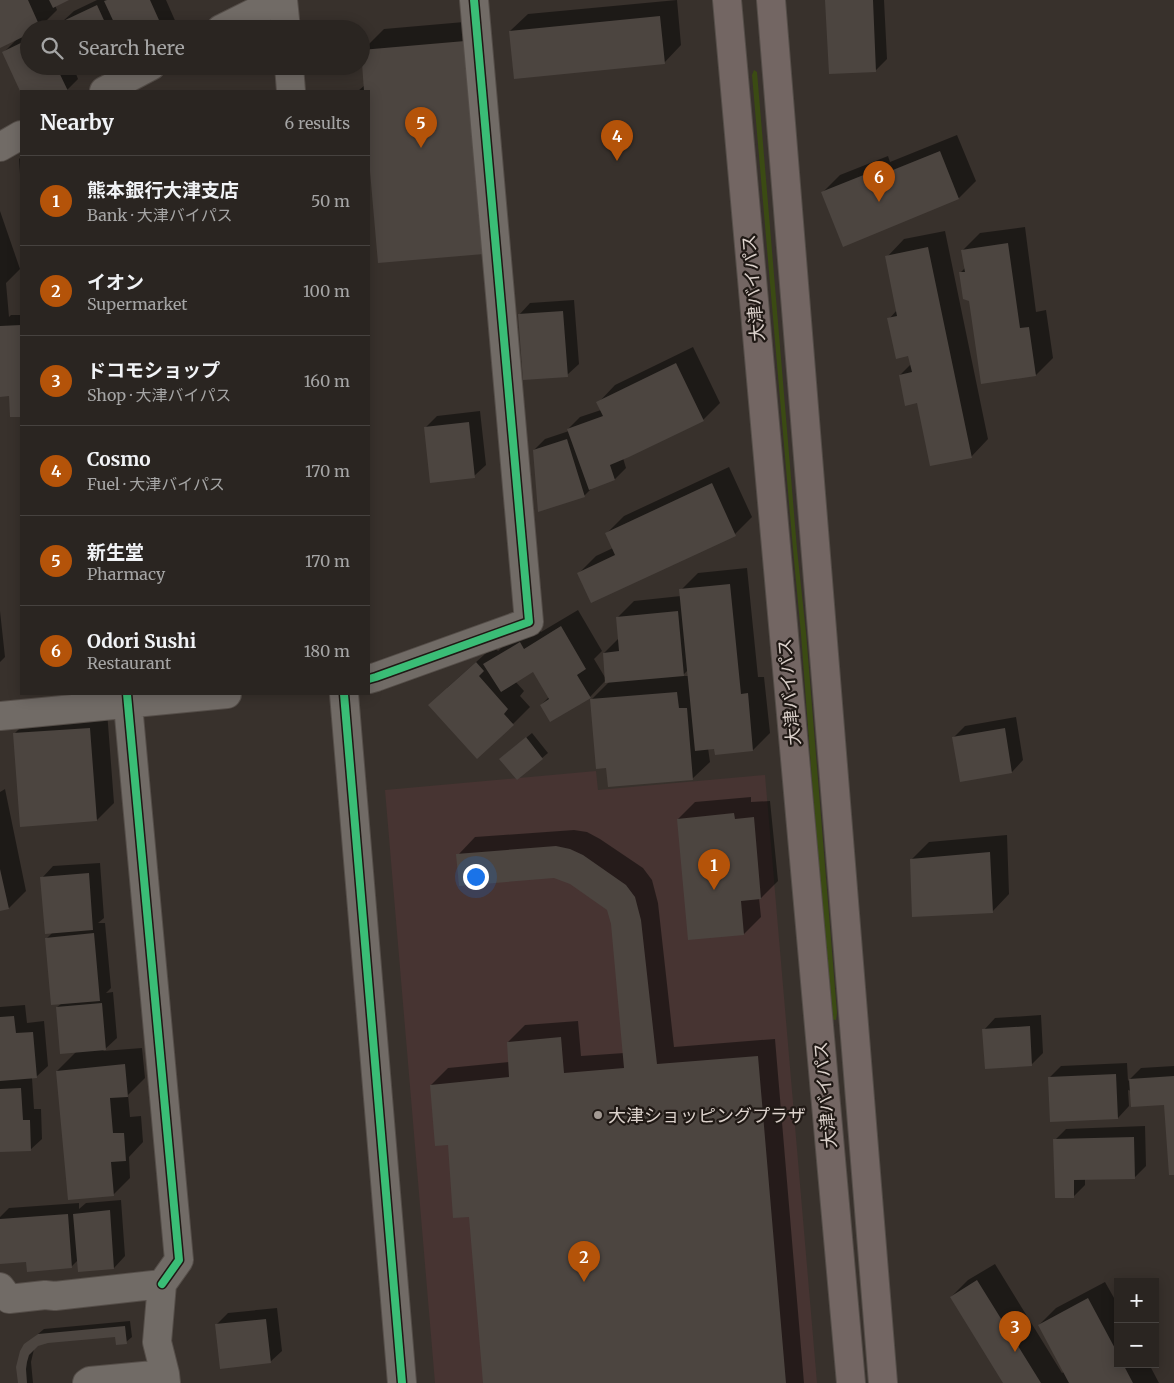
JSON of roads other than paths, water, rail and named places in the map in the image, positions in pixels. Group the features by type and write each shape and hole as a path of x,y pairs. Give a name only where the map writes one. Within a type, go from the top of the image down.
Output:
{"highway":[{"name":"大津バイパス","path":"727,0 851,1383"},
{"name":"大津バイパス","path":"771,0 883,1383"}],"street":[{"path":"239,20 279,0"},
{"path":"283,0 285,20"},
{"path":"370,678 530,622 474,0"},
{"path":"106,90 134,75"},
{"path":"290,75 291,90"},
{"path":"0,147 20,136"},
{"path":"0,716 128,698 202,695"},
{"path":"344,695 402,1383"},
{"path":"90,1382 166,1379 157,1342 162,1284 179,1260 128,698"},
{"path":"0,1287 9,1299 45,1295 55,1296 162,1284"}],"place":[{"name":"新生堂","path":"421,148"},
{"name":"Cosmo","path":"617,161"},
{"name":"Odori Sushi","path":"879,202"},
{"name":"熊本銀行大津支店","path":"714,890"},
{"name":"大津ショッピングプラザ","path":"598,1115"},
{"name":"イオン","path":"584,1282"},
{"name":"ドコモショップ","path":"1015,1352"}]}
